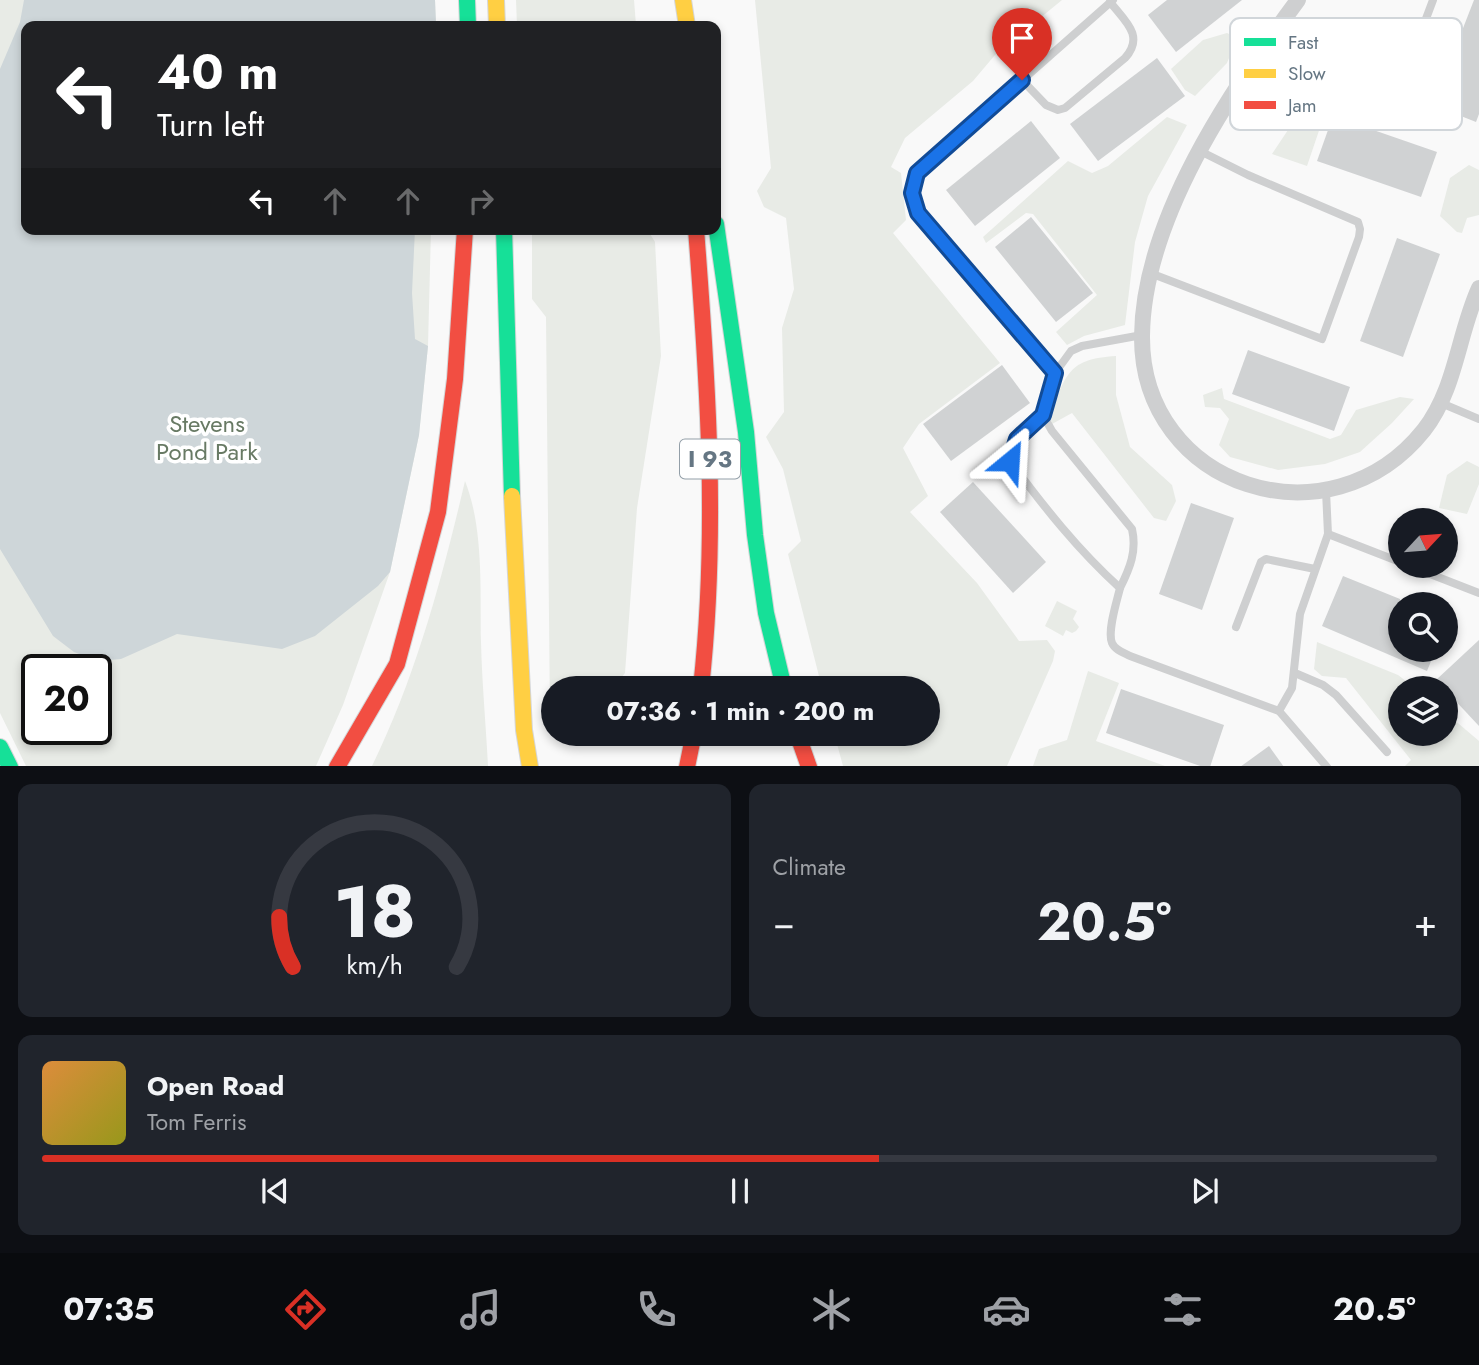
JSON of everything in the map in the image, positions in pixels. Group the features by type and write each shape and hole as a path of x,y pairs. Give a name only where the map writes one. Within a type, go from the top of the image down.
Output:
{"main road":[{"path":"467,0 468,21"},
{"path":"496,0 497,21"},
{"path":"677,0 679,21"},
{"path":"683,0 686,21"},
{"path":"337,766 397,664 439,512 455,379 465,235"},
{"path":"504,235 509,444 524,730 530,766"},
{"name":"I 93","path":"696,235 709,430 712,565 702,676"},
{"path":"718,235 746,432 755,535 766,613 781,676"},
{"path":"687,766 692,746"},
{"path":"802,746 809,766"},
{"path":"0,747 10,766"}],"street":[{"path":"1285,18 1298,0"},
{"path":"1230,97 1200,151 1170,216 1150,273 1142,335 1143,358 1153,399 1174,432 1203,461 1250,486 1288,493 1326,491 1379,471 1421,433 1441,403 1478,290"}],"lane":[{"path":"1426,18 1433,0"},
{"path":"1022,80 1046,105 1058,110 1065,108 1133,49 1134,38 1131,30 1112,1 1022,80 917,173 912,193 918,213 1055,373"},
{"path":"1150,273 1322,339 1359,237 1358,222 1248,175 1200,151"},
{"path":"1120,588 1090,561 1047,511 1010,461 1017,439 1043,415 1055,373 1071,351 1082,346 1142,335"},
{"path":"1441,403 1479,419"},
{"path":"1043,415 1052,431 1132,529 1135,543 1131,564 1120,588 1111,633 1112,643 1118,650 1279,711 1327,766"},
{"path":"1279,711 1292,688 1300,614 1328,534 1326,491"},
{"path":"1328,534 1388,557"},
{"path":"1236,627 1266,558 1315,569"},
{"path":"1440,578 1479,593"},
{"path":"1295,673 1323,685 1336,695 1387,752"}],"green space":[{"name":"Stevens Pond Park","path":"0,0 435,0 436,21 21,21 21,235 431,235 428,346 419,435 390,572 343,705 316,766 26,766 0,713"},
{"path":"516,0 634,0 636,21 517,21"},
{"path":"755,0 1062,0 995,55 973,81 905,138 891,167 901,173 906,220 893,233 1000,363 919,424 903,448 928,496 910,512 977,583 1019,641 1047,640 1055,651 1007,766 843,766 838,746 940,746 940,676 819,676 788,554 801,541 783,469 766,437 784,412 782,328 794,289 786,218 764,207 757,191 771,168"},
{"path":"1230,34 1230,56 1227,63 1195,96 1185,90 1171,69 1203,40"},
{"path":"1167,117 1187,125 1148,196 1135,242 1125,325 1084,336 1067,345 1056,332 1097,295 1033,214 1026,213 986,243 983,237 1068,161 1092,173 1108,166"},
{"path":"1288,130 1319,130 1307,166 1272,154"},
{"path":"1469,165 1479,170 1479,215 1467,218 1462,233 1457,232 1440,216 1450,178"},
{"path":"532,235 651,235 655,242 661,356 637,508 625,673 623,676 550,676 546,317 532,299"},
{"path":"1116,356 1116,395 1130,447 1172,485 1176,501 1166,521 1154,518 1072,413 1052,424 1049,414 1071,371 1088,361"},
{"path":"1222,388 1224,399 1330,439 1341,435 1356,410 1400,397 1414,399 1360,452 1325,464 1278,470 1230,457 1219,445 1229,419 1220,408 1205,407 1203,395"},
{"path":"1467,461 1479,467 1479,484 1467,514 1458,512 1458,508 1439,508 1447,475"},
{"path":"465,481 478,540 488,766 372,766 415,662"},
{"path":"1057,601 1077,611 1073,619 1079,627 1072,633 1066,630 1063,636 1045,626"},
{"path":"1317,642 1399,676 1388,676 1388,731 1346,678 1322,676 1314,669"},
{"path":"1088,671 1119,683 1096,741 1165,766 1033,766 1039,749 1067,740"},
{"path":"1458,723 1479,741 1479,766 1405,766 1411,760 1400,746 1458,746"}],"shaded area":[{"name":"Stevens Pond Park","path":"24,0 435,0 436,21 21,21 21,235 415,235 412,293 415,339 428,346 419,435 390,572 378,586 315,636 282,649 177,634 121,659 112,660 112,654 79,654 53,636 0,549 0,69 20,22"}],"building":[{"path":"1167,0 1242,0 1176,52 1148,15"},
{"path":"1474,0 1479,0 1479,114 1476,122 1462,116 1462,31"},
{"path":"1157,58 1185,96 1098,161 1070,124"},
{"path":"1031,121 1060,158 975,226 946,190"},
{"path":"1328,130 1373,130 1437,152 1421,197 1317,161"},
{"path":"1031,217 1093,293 1056,322 995,247"},
{"path":"1397,238 1440,254 1403,357 1360,341"},
{"path":"1248,350 1350,387 1334,431 1232,394"},
{"path":"1002,365 1030,403 951,461 923,424"},
{"path":"973,482 1046,562 1013,593 940,512"},
{"path":"1191,503 1234,518 1202,610 1159,594"},
{"path":"1343,576 1388,594 1388,654 1322,626"},
{"path":"1479,640 1479,726 1458,704 1458,676 1440,676"},
{"path":"1406,662 1431,662 1427,671"},
{"path":"1121,689 1224,725 1210,766 1200,766 1106,733"},
{"path":"1269,746 1283,766 1241,766"}],"traffic: fast":[{"path":"467,0 468,21"},
{"path":"504,235 512,496"},
{"path":"718,235 746,432 755,535 766,613 781,676"},
{"path":"0,747 10,766"}],"traffic: slow":[{"path":"496,0 497,21"},
{"path":"683,0 686,21"},
{"path":"512,496 524,730 530,766"}],"traffic: jam":[{"path":"338,766 397,664 438,512 455,379 465,235"},
{"path":"696,235 707,401 710,516 702,676"},
{"path":"687,766 691,746"},
{"path":"802,746 809,766"}],"route":[{"path":"1010,461 1017,439 1043,415 1055,373 918,213 912,193 917,173 1022,80"}]}
